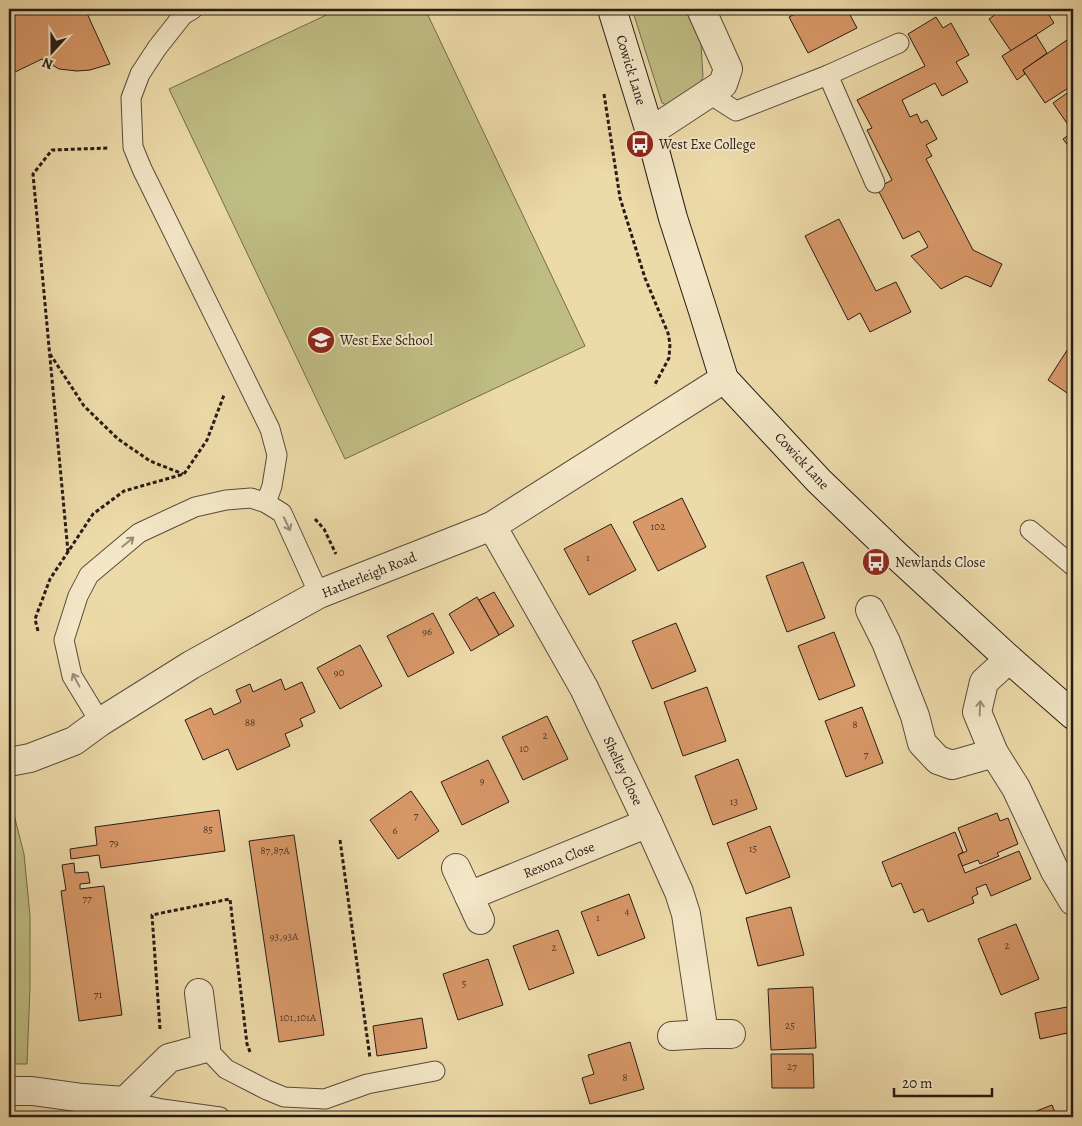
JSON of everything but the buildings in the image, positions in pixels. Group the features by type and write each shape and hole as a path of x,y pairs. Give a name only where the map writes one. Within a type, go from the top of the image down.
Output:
{"street":[{"name":"Cowick Lane","path":"612,9 650,132 673,218 724,379 820,481 896,556 1073,715"},
{"path":"650,132 723,84 728,69 702,9"},
{"name":"Hatherleigh Road","path":"9,762 30,758 74,741 100,722 191,665 319,594 492,526 724,379"},
{"name":"Shelley Close","path":"492,526 584,688 679,892 686,914 704,1034"},
{"path":"870,610 886,642 912,707 922,743 938,760 952,764 994,753"},
{"path":"1009,659 984,682 977,712 994,753 1016,788 1055,871 1073,902"},
{"name":"Rexona Close","path":"469,896 648,823"},
{"path":"456,868 480,920"},
{"path":"9,1090 125,1101 169,1058 206,1048 199,993"},
{"path":"672,1036 731,1034"}],"lane":[{"path":"193,9 183,15 157,48 140,74 131,98 133,146 142,169 270,429 277,455 272,486 266,503"},
{"path":"708,93 736,111 828,75 899,43"},
{"path":"828,75 875,182"},
{"path":"100,722 72,676 64,640 78,596 89,575 139,533 195,507 226,500 251,498 266,503 282,513 319,594"},
{"path":"1030,530 1073,566"},
{"path":"206,1048 226,1069 284,1097 325,1099 367,1084 434,1071"},
{"path":"125,1101 162,1109 220,1117"}],"path":[{"path":"604,90 620,198 645,278 668,333 670,344 668,358 660,376 649,393"},
{"path":"68,552 33,174 52,150 133,146"},
{"path":"50,354 84,406 118,439 150,461 184,474"},
{"path":"340,840 370,1057 367,1084"},
{"path":"411,1117 459,1113 471,1117"}],"shaded area":[{"path":"339,9 425,9 585,346 345,459 169,89"},
{"path":"632,9 685,9 701,44 703,77 692,97 673,108 662,103"},
{"path":"9,795 24,854 30,916 27,1064 9,1064"}],"place":[{"name":"West Exe College","path":"640,144"},
{"name":"West Exe School","path":"321,340"},
{"name":"Newlands Close","path":"876,562"}]}
